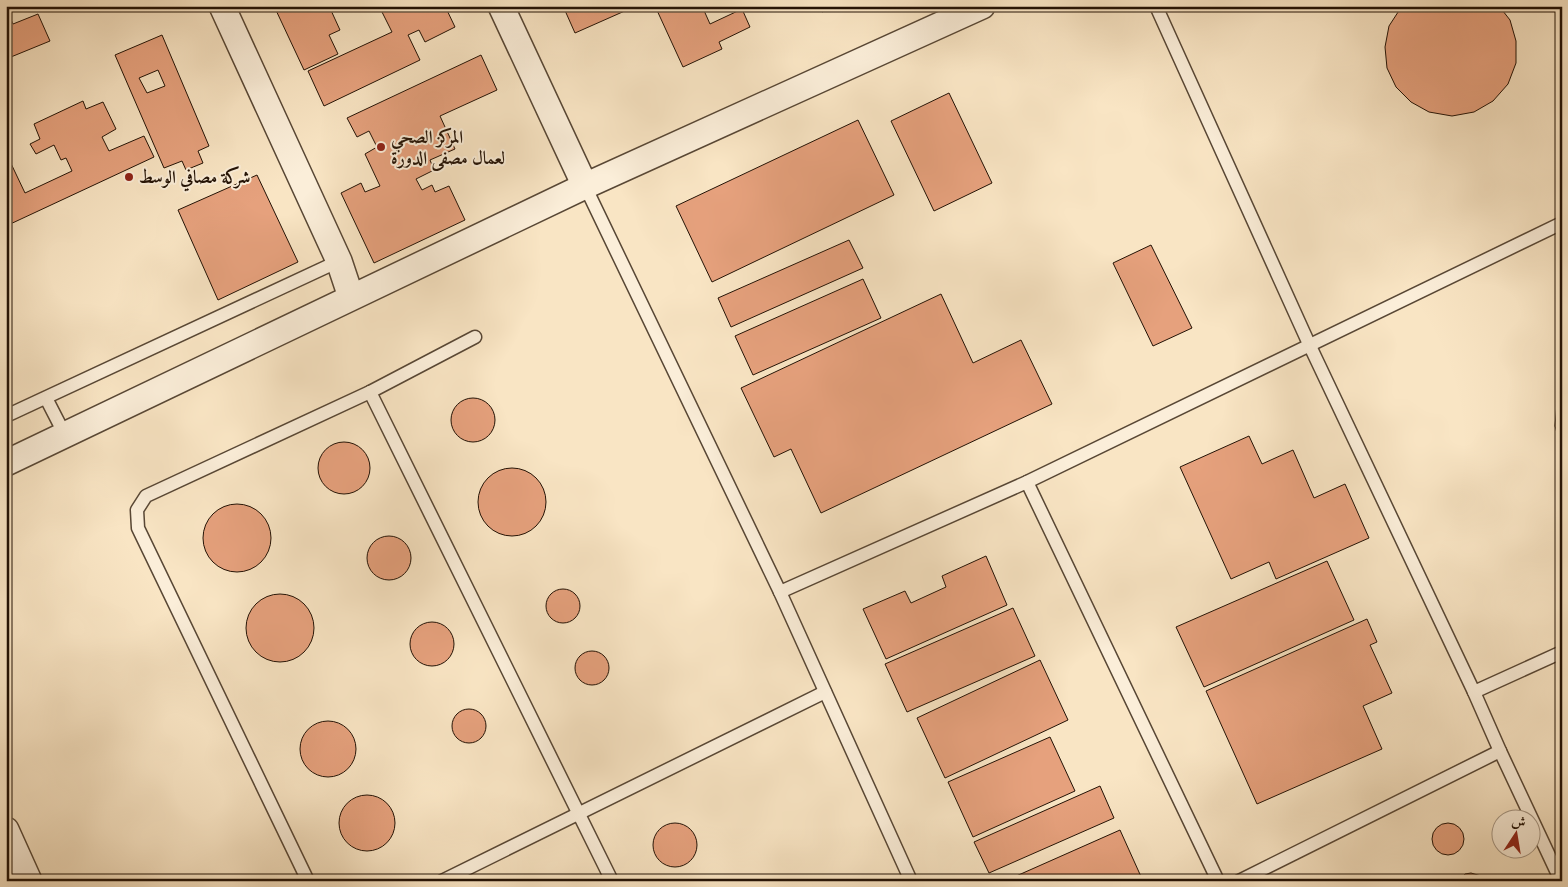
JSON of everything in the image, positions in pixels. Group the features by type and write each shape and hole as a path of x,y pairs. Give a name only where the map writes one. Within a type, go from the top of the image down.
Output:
{"street":[{"path":"222,6 340,261 351,297"},
{"path":"501,6 585,186"},
{"path":"6,464 585,186 982,6"},
{"path":"6,830 29,881"}],"lane":[{"path":"1156,6 1309,344 1474,692 1561,881"},
{"path":"585,186 780,592 910,881"},
{"path":"780,592 1026,482 1562,223"},
{"path":"6,415 340,261"},
{"path":"308,881 138,528 137,510 146,496 370,392 475,337"},
{"path":"370,392 612,881"},
{"path":"46,398 65,435"},
{"path":"1026,482 1218,881"},
{"path":"1474,692 1562,652"},
{"path":"442,881 826,692"},
{"path":"1239,881 1500,751"}],"building":[{"path":"274,6 329,6 340,30 329,35 338,54 304,70"},
{"path":"379,6 445,6 455,27 425,42 419,30 408,35 420,60 324,106 308,71 392,32"},
{"path":"563,6 636,6 575,33"},
{"path":"655,6 702,6 710,24 742,9 750,27 719,42 722,49 683,67"},
{"path":"819,6 834,6 822,12"},
{"path":"1402,6 1499,6 1510,20 1516,41 1516,63 1508,84 1493,101 1474,112 1452,116 1429,112 1411,102 1396,87 1387,68 1385,47 1389,26"},
{"path":"6,8 13,24 38,14 50,41 6,59"},
{"path":"162,35 209,146 198,151 203,163 186,170 182,161 164,168 115,55","holes":["158,70 165,86 147,93 139,78"]},
{"path":"481,55 497,90 440,116 455,149 430,160 434,170 416,179 422,190 432,185 435,192 449,186 465,220 374,263 341,193 361,183 365,192 380,186 365,154 377,147 369,131 357,137 347,118"},
{"path":"949,93 992,183 934,211 891,121"},
{"path":"83,101 86,109 103,102 116,129 102,137 109,151 144,136 154,157 6,226 6,153 25,193 72,171 66,158 61,160 54,145 36,154 30,144 40,139 34,124"},
{"path":"858,120 894,195 712,282 676,206"},
{"path":"257,175 298,262 218,300 178,210"},
{"path":"849,240 863,268 731,327 718,298"},
{"path":"1151,245 1192,328 1153,346 1113,263"},
{"path":"863,279 881,318 753,375 735,336"},
{"path":"941,294 973,363 1021,340 1052,404 821,513 791,449 774,457 741,388"},
{"path":"1562,393 1562,451 1555,426 1557,403"},
{"path":"473,398 485,402 491,408 495,420 491,432 485,438 473,442 461,438 455,432 451,420 455,408 461,402"},
{"path":"1249,436 1262,464 1293,450 1314,498 1345,484 1369,538 1276,579 1269,562 1231,579 1180,467"},
{"path":"339,442 349,442 363,449 370,463 370,473 363,487 349,494 339,494 329,490 322,483 318,473 318,463 322,453 329,446"},
{"path":"512,468 525,471 536,478 543,489 546,502 543,515 536,526 525,533 512,536 499,533 488,526 481,515 478,502 481,489 488,478 499,471"},
{"path":"237,504 250,507 261,514 268,525 271,538 268,551 261,562 250,569 237,572 224,569 213,562 206,551 203,538 206,525 213,514 224,507"},
{"path":"389,536 401,540 407,546 411,558 407,570 401,576 389,580 377,576 371,570 367,558 371,546 377,540"},
{"path":"986,556 1007,605 886,659 863,609 905,591 911,603 946,587 942,576"},
{"path":"1327,561 1354,620 1204,687 1176,627"},
{"path":"563,589 575,594 580,606 575,618 563,623 551,618 546,606 551,594"},
{"path":"280,594 293,597 304,604 311,615 314,628 311,641 304,652 293,659 280,662 267,659 256,652 249,641 246,628 249,615 256,604 267,597"},
{"path":"1013,608 1035,656 907,712 885,664"},
{"path":"1367,619 1377,642 1370,645 1392,693 1363,706 1382,749 1257,804 1206,691"},
{"path":"432,622 444,626 450,632 454,644 450,656 444,662 432,666 420,662 414,656 410,644 414,632 420,626"},
{"path":"592,651 599,652 604,656 608,661 608,675 604,680 599,684 592,685 585,684 580,680 576,675 575,668 576,661 580,656 585,652"},
{"path":"1040,660 1068,720 945,778 917,718"},
{"path":"469,709 481,714 486,726 481,738 469,743 457,738 452,726 457,714"},
{"path":"322,721 334,721 344,725 352,733 356,749 352,765 344,773 334,777 322,777 312,773 304,765 300,755 300,743 304,733 312,725"},
{"path":"1050,737 1075,791 973,837 948,782"},
{"path":"1100,786 1114,818 989,873 974,842"},
{"path":"361,795 373,795 383,799 391,807 395,823 391,839 383,847 373,851 361,851 351,847 343,839 339,829 339,817 343,807 351,799"},
{"path":"675,823 687,827 693,833 697,845 693,857 687,863 675,867 663,863 657,857 653,845 657,833 663,827"},
{"path":"1448,823 1454,824 1459,828 1463,833 1463,845 1459,850 1454,854 1448,855 1442,854 1437,850 1433,845 1432,839 1433,833 1437,828 1442,824"},
{"path":"1120,830 1143,881 1005,881"},
{"path":"1471,873 1481,876 1485,881 1458,881 1465,874"}],"place":[{"name":"المركز الصحي لعمال مصفى الدورة","path":"381,147"},
{"name":"شركة مصافي الوسط","path":"129,177"}]}
